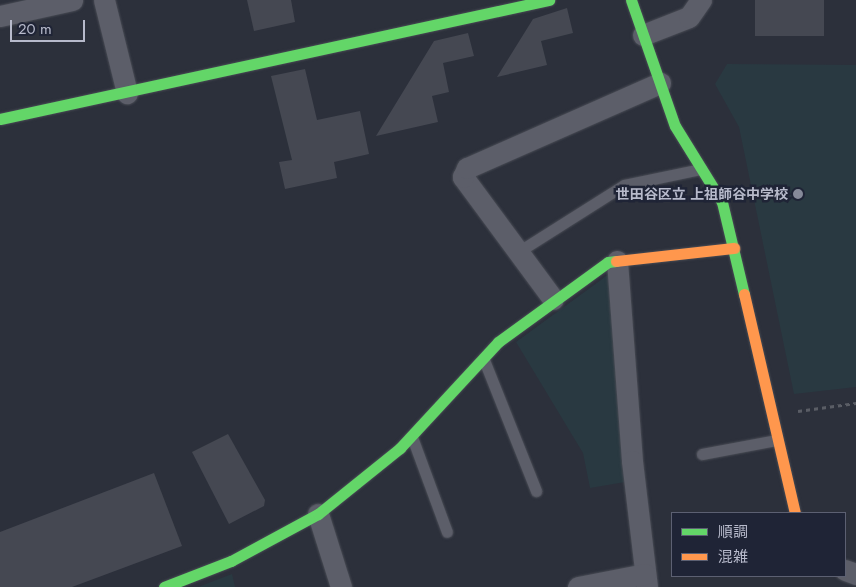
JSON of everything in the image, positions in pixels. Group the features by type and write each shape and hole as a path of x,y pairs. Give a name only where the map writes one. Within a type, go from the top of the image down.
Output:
{"street":[{"path":"0,16 72,0"},
{"path":"104,0 127,92"},
{"path":"0,119 549,0"},
{"path":"631,0 675,126 722,202 793,512"},
{"path":"643,35 689,17 701,0"},
{"path":"553,300 463,177 467,168 660,83"},
{"path":"164,587 231,561 318,514 411,436 483,358 553,300 608,262 734,248"},
{"path":"578,587 646,580 617,261"},
{"path":"318,514 341,587"}],"lane":[{"path":"518,252 624,185 703,169"},
{"path":"483,358 536,490"},
{"path":"411,436 447,532"},
{"path":"702,454 776,440"}],"path":[{"path":"770,414 856,403"}],"shaded area":[{"name":"世田谷区立 上祖師谷中学校","path":"727,64 856,65 856,387 794,394 739,127 715,84"},
{"path":"609,274 625,482 590,488 583,453 516,342"},
{"path":"232,574 235,587 198,587"}],"building":[{"path":"247,0 291,0 295,22 254,31"},
{"path":"755,0 824,0 824,36 755,36"},
{"path":"567,8 573,33 541,41 547,65 497,77 533,19"},
{"path":"468,33 474,56 443,63 449,92 432,96 438,122 376,136 434,41"},
{"path":"305,69 317,120 360,111 369,154 334,162 337,178 285,189 279,162 292,160 271,76"},
{"path":"228,434 265,500 264,506 229,524 192,452"},
{"path":"154,473 182,546 72,587 0,587 0,532"}],"traffic: fast":[{"path":"0,119 549,0"},
{"path":"631,0 675,126 722,202 744,294"},
{"path":"164,587 231,561 318,514 400,448 498,342 608,262 616,261"}],"traffic: slow":[{"path":"616,261 734,248"},
{"path":"744,294 795,512"}],"place":[{"name":"世田谷区立 上祖師谷中学校","path":"798,194"}]}
